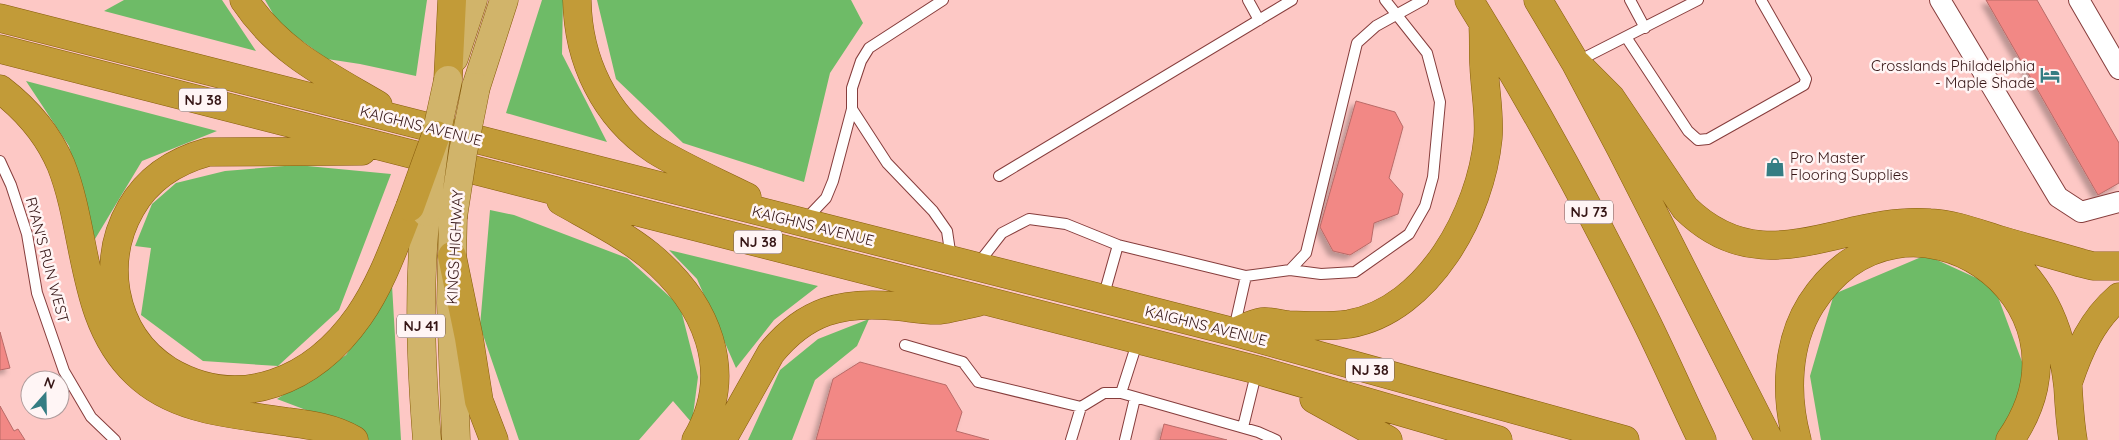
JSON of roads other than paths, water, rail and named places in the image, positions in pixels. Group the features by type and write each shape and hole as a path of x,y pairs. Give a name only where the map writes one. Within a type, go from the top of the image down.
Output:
{"highway":[{"path":"244,0 267,30 284,46 325,74 405,121"},
{"path":"448,80 452,0"},
{"path":"577,0 577,20 589,70 611,108 625,124 654,149 797,222"},
{"name":"NJ 73","path":"1469,0 1541,124 1612,254 1641,310 1702,440"},
{"path":"1538,0 1575,62 1763,431"},
{"name":"KAIGHNS AVENUE","path":"0,18 1102,300 1234,332 1625,440"},
{"path":"1234,332 1262,322 1312,326 1349,324 1366,319 1395,304 1409,294 1434,268 1456,237 1472,205 1486,155 1489,115 1484,67 1484,23"},
{"name":"KAIGHNS AVENUE","path":"0,49 1257,370 1498,440"},
{"path":"1575,62 1611,98 1685,208 1695,218 1721,235 1751,244 1783,246 1898,223 1914,222 1948,225 2093,266 2119,266"},
{"path":"0,89 13,99 42,131 61,165 102,323 122,358 137,374 172,398 192,405 234,414 330,429 354,440"},
{"path":"405,152 224,151 199,154 174,164 145,188 125,217 120,232 114,262 114,279 122,315 129,330 150,356 164,367 193,383 210,388 235,390 262,387 298,373 332,348 360,316 418,209 436,135"},
{"path":"532,184 619,234 649,255 666,271 694,304 710,339 715,374 710,409 705,425 696,440"},
{"path":"1980,234 2015,263 2039,292 2055,328 2067,385 2074,440"},
{"path":"1796,435 1790,380 1795,343 1807,311 1825,284 1850,262 1880,248 1898,245 1933,244 1964,253 1992,270 2015,295 2029,322 2034,338 2036,355 2034,388 2024,418 2010,440"},
{"path":"452,256 469,338 479,400 494,440"},
{"path":"2067,385 2080,349 2088,334 2098,319 2119,297"},
{"path":"722,440 771,353 782,340 807,319 822,312 853,305 886,305 938,310 983,301"},
{"path":"1257,370 1357,421 1388,440"}],"main road":[{"path":"436,135 458,42 473,0"},
{"name":"KINGS HIGHWAY","path":"456,440 452,350 453,217 463,152 476,88 504,0"},
{"name":"NJ 41","path":"418,209 423,244 421,315 427,440"}],"street":[{"path":"1940,0 2058,197 2081,212 2119,202"},
{"path":"2079,0 2119,69"}],"lane":[{"path":"797,222 826,198 833,181 852,109 852,88 869,48 943,0"},
{"path":"1248,0 1259,20"},
{"path":"999,176 1292,0"},
{"path":"852,109 887,163 933,211 947,231 964,264 1002,233 1030,220 1066,224 1118,245 1246,276 1290,270 1321,274 1355,272 1409,234 1426,206 1433,177 1440,102 1427,53 1396,16 1386,0"},
{"path":"1290,270 1306,253 1357,43 1376,26 1423,0"},
{"path":"1630,0 1645,28"},
{"path":"1575,62 1698,0"},
{"path":"1626,37 1688,131 1698,140 1708,139 1804,85 1806,79 1761,0"},
{"name":"RYAN'S RUN WEST","path":"0,161 11,185 27,234 37,293 64,372 92,417 115,440"},
{"path":"1102,300 1118,245"},
{"path":"1234,332 1246,276"},
{"path":"1121,394 1138,339"},
{"path":"905,345 963,362 978,382 1081,407"},
{"path":"1243,427 1257,370"},
{"path":"1071,440 1081,407 1104,393 1121,394 1243,427 1276,440"},
{"path":"1125,440 1135,398"}],"place":[{"name":"Crosslands Philadelphia - Maple Shade","path":"2050,75"},
{"name":"Pro Master Flooring Supplies","path":"1775,167"}]}
